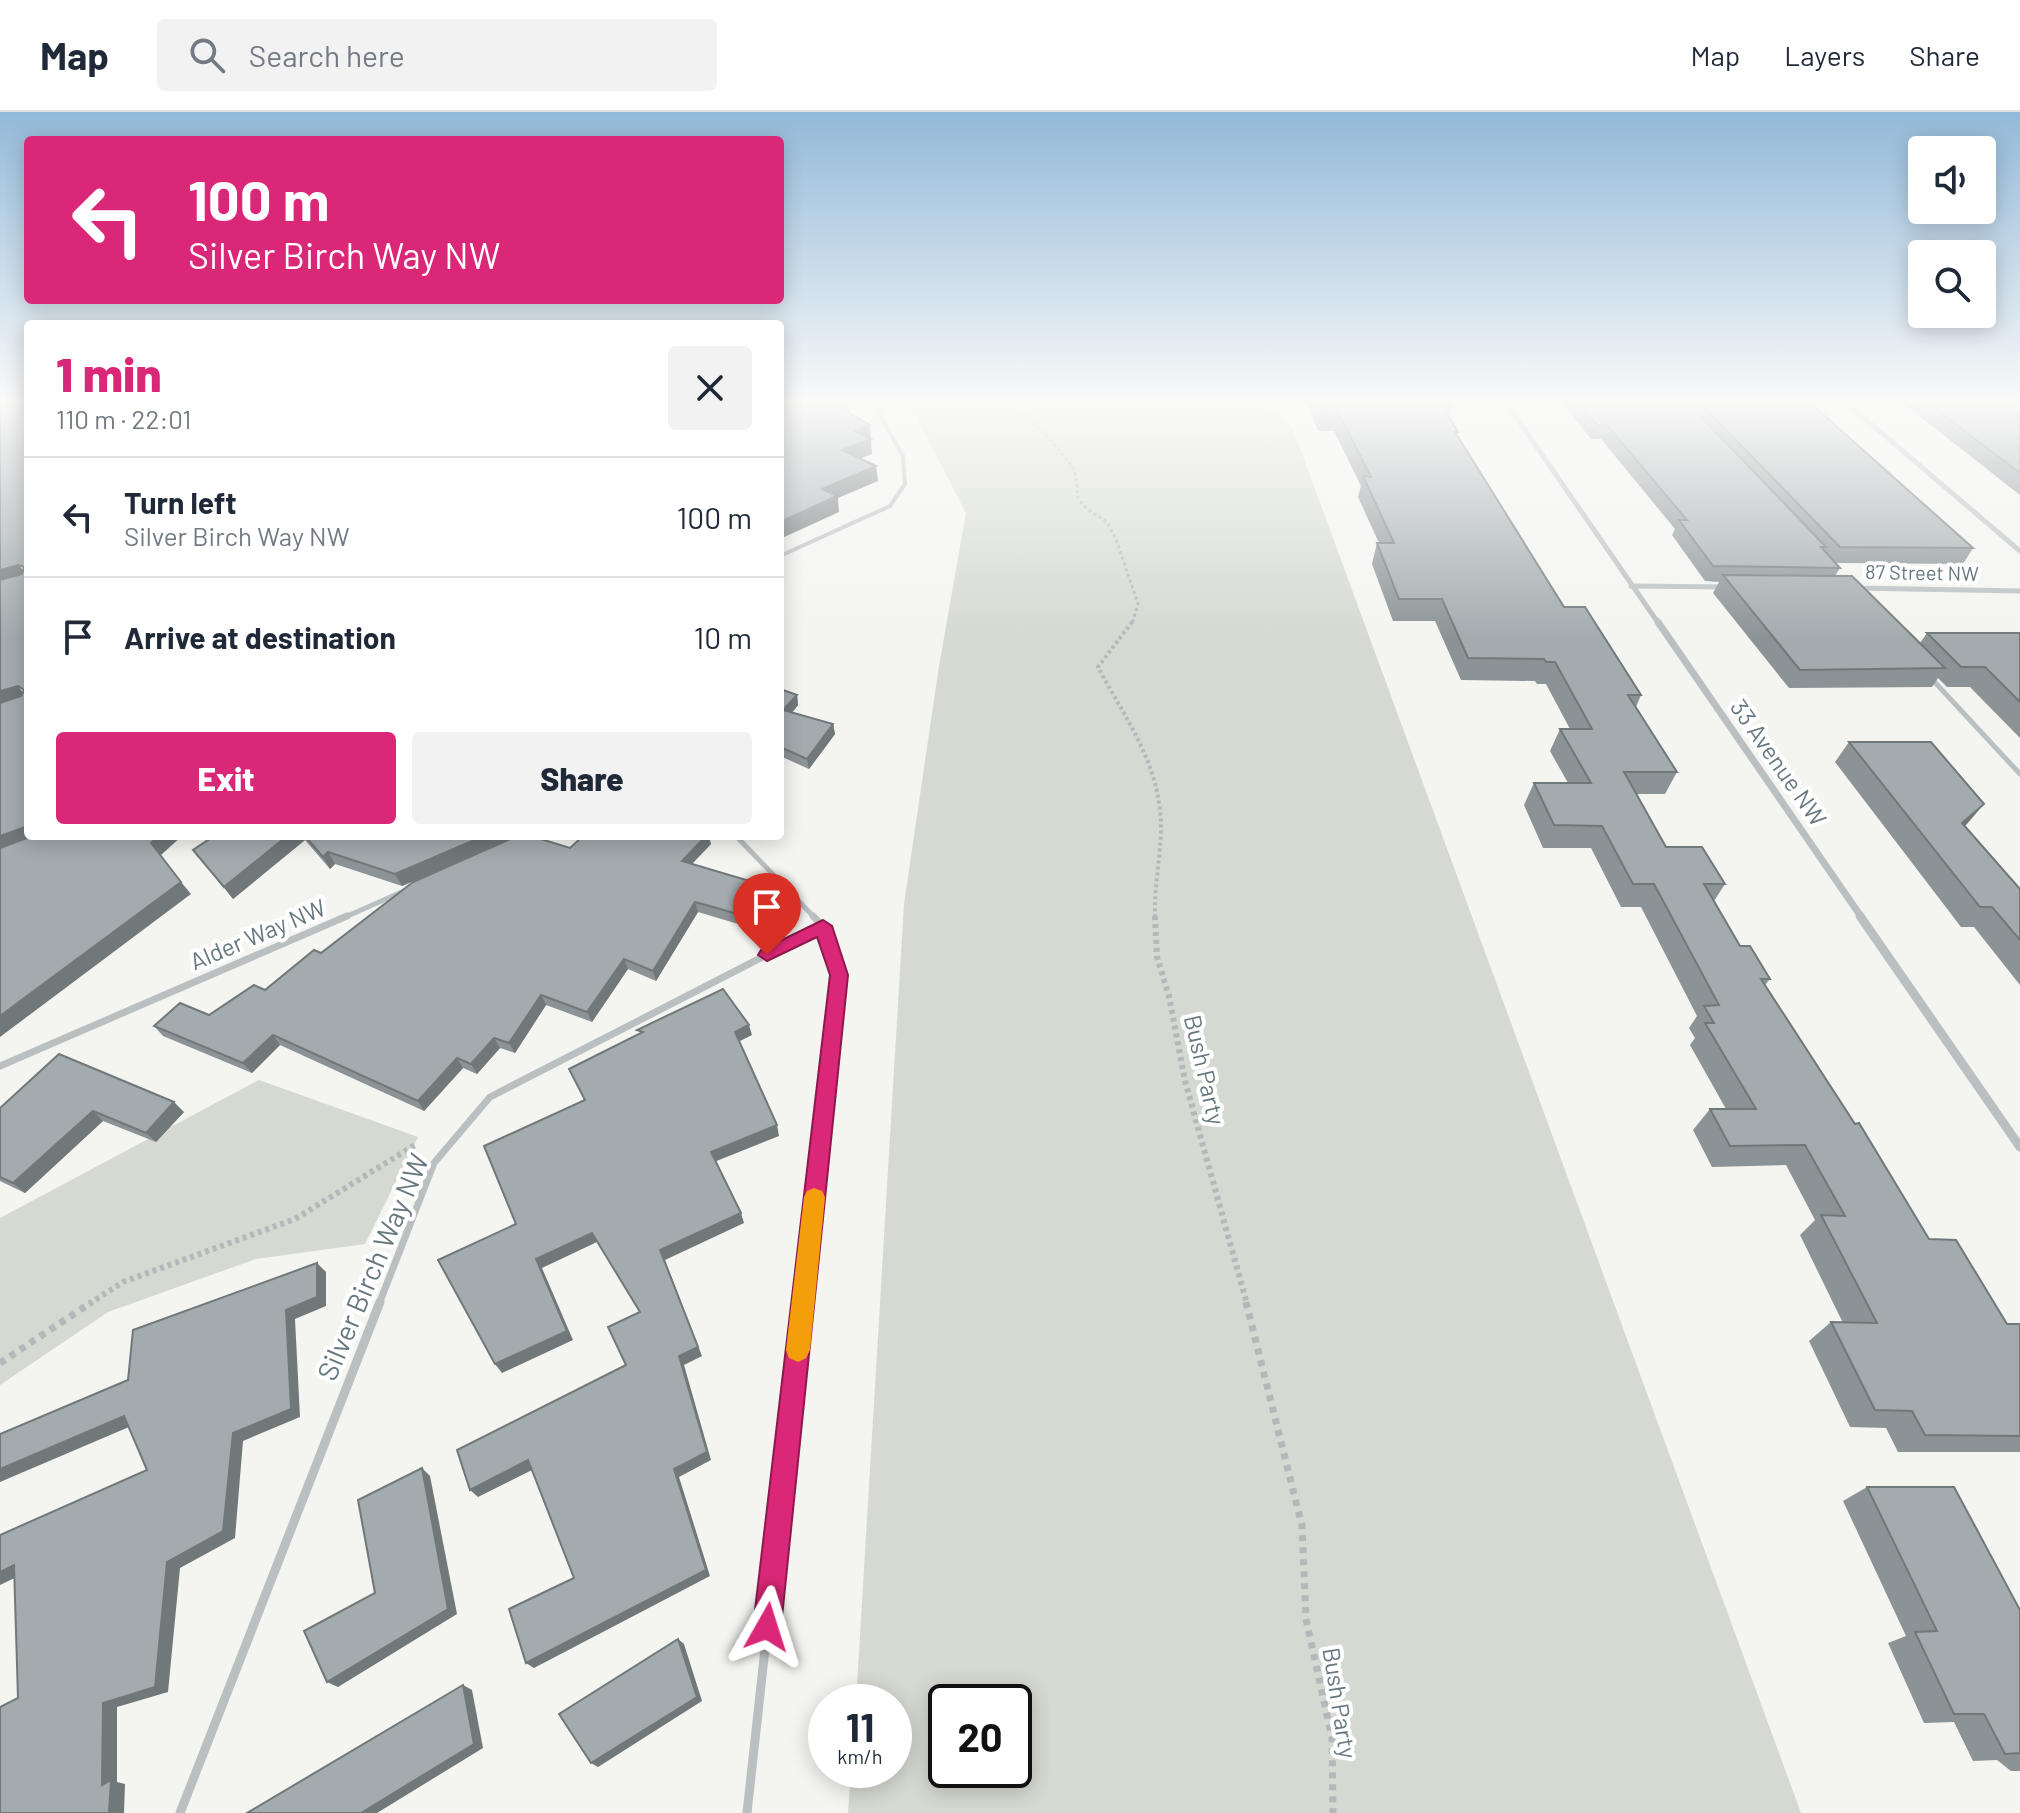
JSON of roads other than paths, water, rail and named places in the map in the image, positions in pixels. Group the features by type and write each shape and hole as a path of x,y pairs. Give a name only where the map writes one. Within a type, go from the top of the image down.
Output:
{"street":[{"name":"33 Avenue NW","path":"1559,480 2020,1147"},
{"path":"1937,480 2020,551"},
{"path":"1631,586 1741,587"},
{"name":"87 Street NW","path":"1847,588 2020,591"}],"lane":[{"path":"784,554 890,506 905,480"},
{"path":"1923,670 2020,774"},
{"path":"740,840 823,926 839,975 747,1813"},
{"name":"Alder Way NW","path":"0,1066 416,886"},
{"name":"Silver Birch Way NW","path":"180,1813 434,1163 490,1097 823,926"}]}
